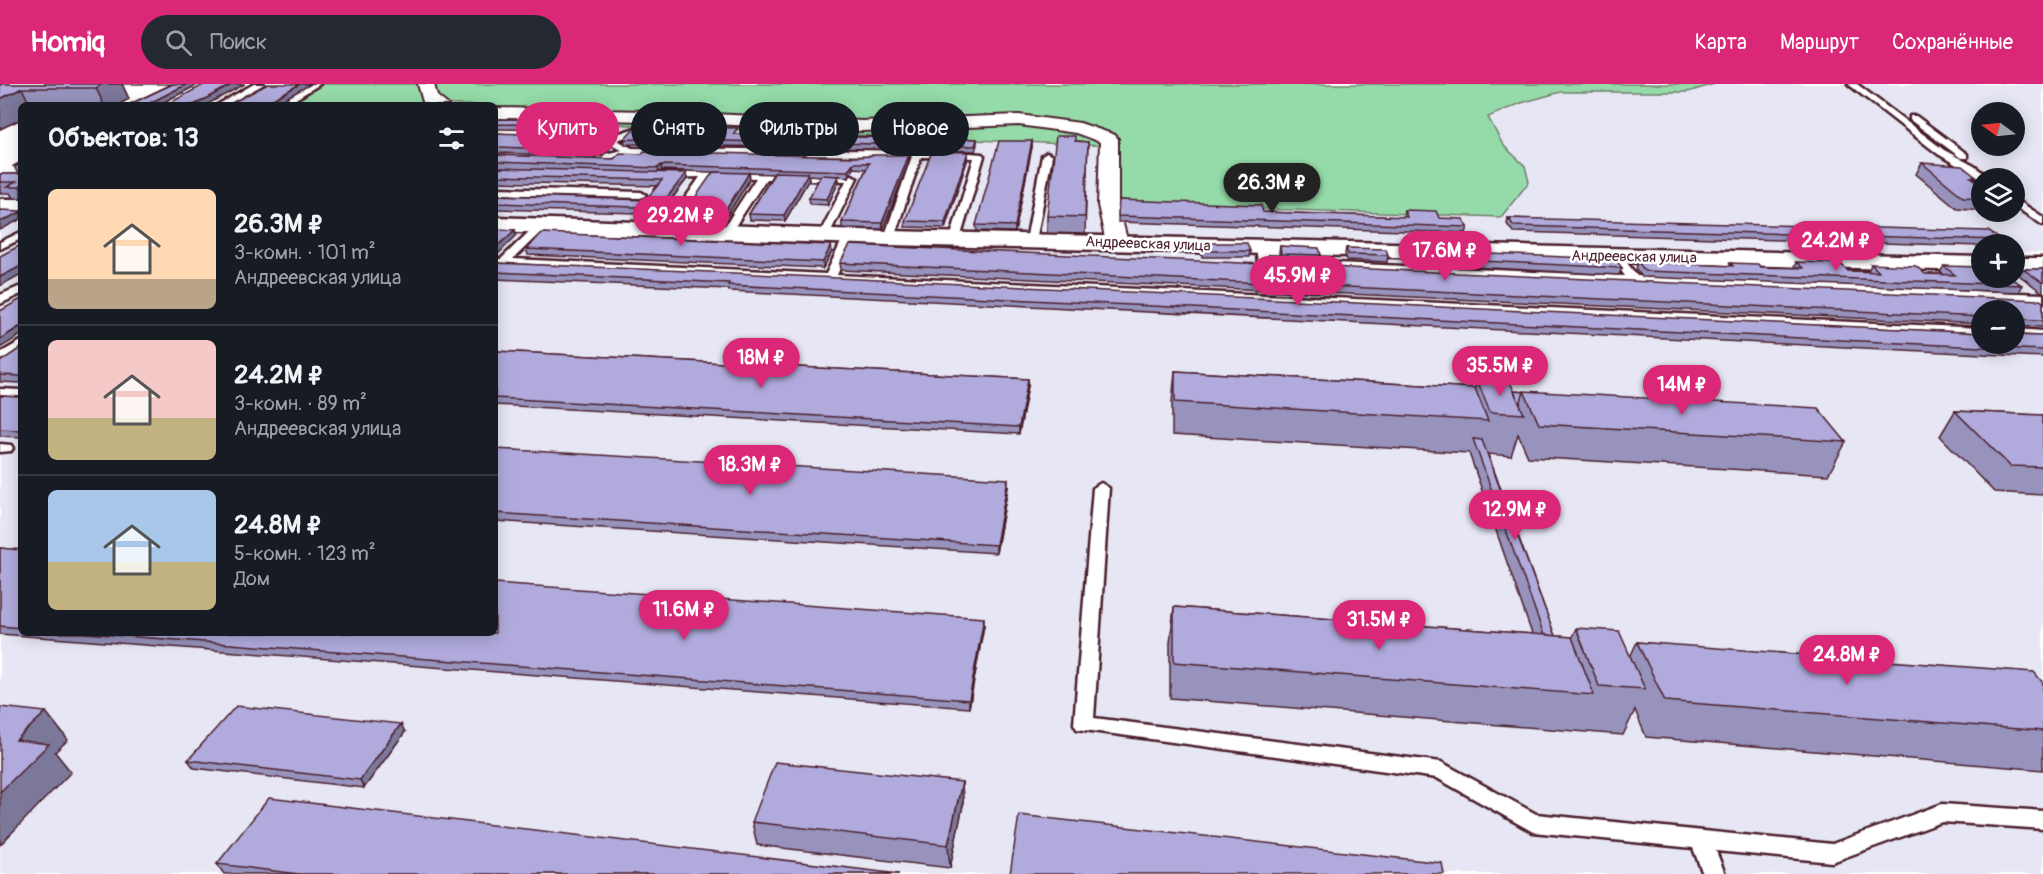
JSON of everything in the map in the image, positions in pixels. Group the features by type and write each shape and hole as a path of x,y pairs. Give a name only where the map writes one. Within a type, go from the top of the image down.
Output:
{"street":[{"path":"426,84 429,98 435,102"},
{"path":"498,112 631,115"},
{"path":"727,119 862,126 956,120 1031,122 1086,129 1109,140 1108,205 1117,243"},
{"path":"0,206 18,206"},
{"name":"Андреевская улица","path":"498,224 889,238 1971,264"},
{"path":"2025,272 2043,265"}],"lane":[{"path":"227,102 260,84"},
{"path":"285,102 316,84"},
{"path":"1852,84 1941,152 1971,168"},
{"path":"1867,84 1969,160 1971,168"},
{"path":"498,132 516,133"},
{"path":"619,144 630,151"},
{"path":"599,158 630,151 871,154"},
{"path":"889,238 916,156"},
{"path":"955,239 979,156 969,156"},
{"path":"1031,241 1047,156"},
{"path":"658,176 707,174 852,178 824,235"},
{"path":"668,230 707,174"},
{"path":"726,232 762,177"},
{"path":"498,191 641,195"},
{"path":"2025,209 2043,222"},
{"path":"499,262 541,225"},
{"path":"830,278 849,236"},
{"path":"0,246 18,237"},
{"path":"1261,247 1264,263 2041,300"},
{"path":"1617,257 1634,280"},
{"path":"499,262 1971,331"},
{"path":"2025,284 2041,300"},
{"path":"0,300 18,291"},
{"path":"2025,334 2043,335"},
{"path":"0,358 18,347"},
{"path":"0,393 18,394"},
{"path":"1101,488 1084,724 1442,770 1533,823 1701,840 1832,853 1942,813 2043,820"},
{"path":"1701,840 1714,874"}],"shaded area":[{"path":"1714,84 2043,84 2043,253 2025,252 2025,234 1971,234 1971,288 2025,288 2025,256 2043,267 2043,874 0,874 0,182 18,172 18,636 498,636 498,119 516,120 516,156 619,156 619,125 631,125 631,156 727,156 727,130 739,130 739,156 859,156 859,136 871,136 871,156 969,156 969,141 1525,166 1503,145 1488,118 1521,103 1561,92 1688,92"}],"green space":[{"path":"314,84 1714,84 1688,92 1561,92 1521,103 1488,117 1503,145 1525,166 1529,182 1501,217 1113,204 1110,146 969,140 969,102 871,102 871,136 859,135 859,102 739,102 739,130 727,129 727,102 631,102 631,125 619,124 619,102 516,102 516,120 498,119 498,102 282,102"}],"building":[{"path":"0,84 102,84 96,88 22,88 0,99"},
{"path":"173,84 187,84 152,102 134,102"},
{"path":"205,84 233,84 200,102 172,102"},
{"path":"268,84 300,84 267,102 234,102"},
{"path":"498,119 516,119 516,124 498,124"},
{"path":"727,128 738,128 733,134 739,134 739,141 727,141"},
{"path":"631,131 631,139 624,139"},
{"path":"498,133 516,134 516,148 498,147"},
{"path":"1056,136 1075,136 1075,141 1088,142 1085,217 1047,216"},
{"path":"859,137 871,137 871,144 859,144"},
{"path":"969,139 977,139 975,146 969,146"},
{"path":"999,141 1032,141 1015,226 976,225"},
{"path":"620,153 631,154 631,156 727,156 727,153 739,154 739,156 909,156 882,223 842,222 869,163 853,163 848,171 661,165 658,168 498,162 498,155 614,159"},
{"path":"930,156 967,156 945,222 905,221"},
{"path":"1922,163 1962,166 1971,173 1971,197 1963,197"},
{"path":"498,168 686,173 665,200 679,200 673,208 498,203 498,195 646,200 662,180 498,176"},
{"path":"713,172 749,173 722,216 683,215"},
{"path":"775,172 808,173 784,215 749,214"},
{"path":"0,174 18,174 18,187 7,187 16,182 0,182"},
{"path":"821,175 838,176 827,199 809,198"},
{"path":"1119,200 1261,205 1263,212 1407,217 1404,210 1436,211 1439,218 1463,219 1468,227 1118,216"},
{"path":"0,210 18,211 18,213 0,222"},
{"path":"1508,218 1988,231 1992,234 1971,234 1971,239 1514,226"},
{"path":"498,229 515,230 498,245"},
{"path":"542,233 831,245 823,262 526,249"},
{"path":"1201,243 1247,243 1250,251 1203,251"},
{"path":"850,245 2040,300 2043,302 2043,320 2025,319 2025,300 1971,300 1971,316 840,263"},
{"path":"1280,246 1319,248 1321,255 1281,254"},
{"path":"18,247 18,268 0,277 0,256"},
{"path":"1346,248 1386,249 1388,255 1348,254"},
{"path":"1416,251 1615,259 1622,268 1419,258"},
{"path":"1638,262 1733,266 1730,263 1758,264 1760,267 1803,268 1796,262 1840,263 1848,271 1879,272 1871,264 1916,266 1925,274 1955,275 1944,266 1971,267 1971,283 1645,271"},
{"path":"498,263 1971,332 1971,346 728,285 729,283 498,272"},
{"path":"2025,269 2043,269 2043,283 2025,270"},
{"path":"18,301 18,328 0,339 0,311"},
{"path":"2025,335 2043,336 2043,350 2025,349"},
{"path":"18,350 18,376 0,375 0,362"},
{"path":"498,351 1028,379 1019,427 498,398"},
{"path":"1175,371 1475,388 1488,421 1175,402"},
{"path":"1477,380 1510,382 1524,414 1490,412"},
{"path":"1514,391 1524,392 1520,404"},
{"path":"1524,391 1818,408 1846,442 1539,424"},
{"path":"0,396 18,397 18,430 0,429"},
{"path":"1955,411 2043,415 2043,467 2010,466"},
{"path":"1473,439 1482,440 1555,636 1544,635"},
{"path":"498,449 1008,479 996,545 498,513"},
{"path":"0,548 18,550 18,628 0,626"},
{"path":"498,583 984,618 969,700 126,636 498,636"},
{"path":"1174,607 1572,637 1594,695 1174,662"},
{"path":"1576,628 1619,631 1645,689 1599,686"},
{"path":"1637,642 2034,672 2043,683 2043,731 1665,701"},
{"path":"236,706 401,724 360,780 188,760"},
{"path":"0,707 46,712 16,740 49,744 0,792"},
{"path":"775,762 962,782 948,845 752,822"},
{"path":"269,798 899,874 299,874 217,864"},
{"path":"1019,815 1442,863 1444,874 1010,874"}]}
